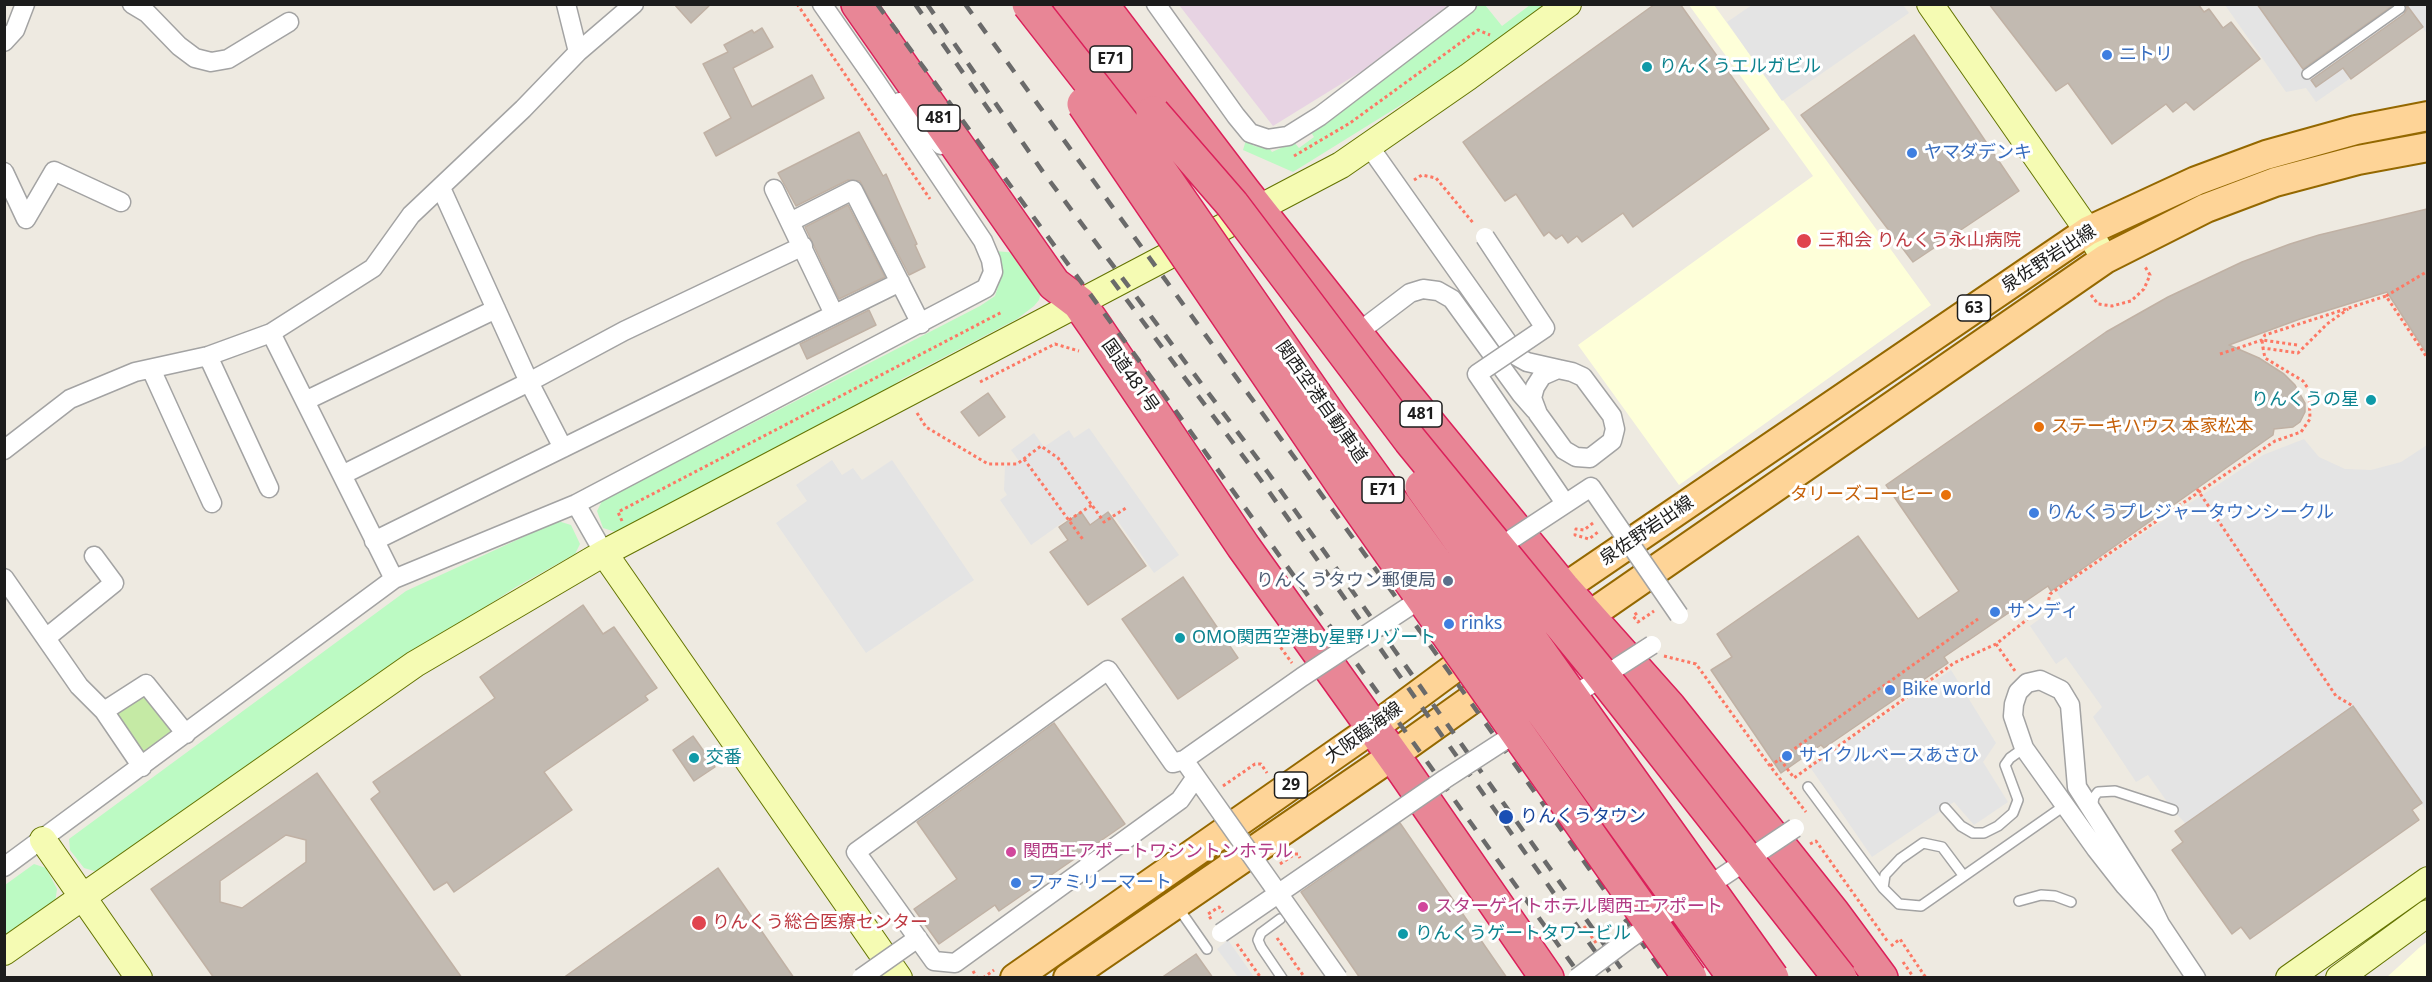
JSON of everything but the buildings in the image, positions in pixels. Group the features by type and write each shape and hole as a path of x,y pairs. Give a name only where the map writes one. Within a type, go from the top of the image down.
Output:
{"highway":[{"name":"国道481号","path":"858,4 1054,284 1079,303 1138,387 1243,546 1392,756"},
{"name":"関西空港自動車道","path":"1070,4 1153,113 1772,978"},
{"name":"481","path":"1101,4 1356,334 1563,588 1670,707 1833,913 1881,978"},
{"name":"関西空港自動車道","path":"1032,8 1162,174 1330,418 1735,978"},
{"path":"1032,8 1075,91 1108,143 1340,481 1690,978"},
{"path":"1153,113 1232,204 1410,440 1606,680 1840,978"},
{"name":"481","path":"1392,756 1547,978"}],"main road":[{"name":"泉佐野岩出線","path":"1563,588 2088,231 2196,181 2266,155 2356,130 2427,116"},
{"name":"泉佐野岩出線","path":"1589,616 2105,260 2206,208 2275,182 2358,160 2427,147"},
{"name":"大阪臨海線","path":"1001,972 1372,728 1563,588"},
{"name":"大阪臨海線","path":"1068,978 1392,756 1589,616"}],"street":[{"path":"4,42 15,30 25,4"},
{"path":"132,4 147,13 179,46 195,58 211,62 228,59 289,22"},
{"path":"566,4 578,52"},
{"path":"4,450 70,399 135,372 208,356 271,333 373,268 411,215 578,52 634,4"},
{"path":"4,867 394,579 576,504 986,288 993,272 983,241 822,4"},
{"path":"1156,4 1250,133 1268,139 1288,136 1320,116 1467,4"},
{"path":"4,952 415,664 604,553 1341,165 1568,4"},
{"path":"1930,4 2088,231 2105,260"},
{"path":"875,80 890,92 956,161 990,192"},
{"path":"1356,334 1410,293 1423,289 1438,291 1452,299 1564,450 1576,457 1590,458 1612,441 1615,429 1612,416 1583,377 1527,362 1518,357 1369,146"},
{"path":"4,172 26,219 54,171 121,202"},
{"path":"441,188 529,382 563,448"},
{"path":"774,189 834,314"},
{"path":"790,222 853,190 921,324"},
{"path":"1485,237 1545,328 1477,374 1565,503"},
{"path":"342,475 529,382 624,331 803,246"},
{"path":"375,541 900,282"},
{"path":"305,401 496,309"},
{"path":"271,333 394,579"},
{"path":"208,356 269,488"},
{"path":"151,369 213,503"},
{"path":"1538,414 1532,398 1535,387 1542,376 1558,369"},
{"path":"1196,777 1180,800 955,963 934,961 856,852 1108,670 1173,764 1184,760 1302,677 1591,487 1679,615"},
{"path":"576,504 604,553 898,978"},
{"path":"46,638 114,583 94,555"},
{"path":"4,578 79,686 104,711 142,767"},
{"path":"1227,936 1279,895 1445,779 1652,645"},
{"path":"2160,924 2125,886 2064,806 2024,748 2013,716 2018,692 2027,683 2040,680 2061,690 2070,705 2077,787 2147,897 2160,924 2196,978"},
{"path":"104,711 146,684 186,734"},
{"path":"1184,760 1338,978"},
{"path":"1577,978 1629,939 1795,828"},
{"path":"43,840 139,978"},
{"path":"2289,978 2427,880"},
{"path":"2339,978 2427,913"},
{"path":"861,978 918,938"}],"lane":[{"path":"2307,74 2400,8 2398,4"},
{"path":"1945,808 1960,826 1973,833 1984,833 1998,826 2013,813 2018,800 2005,765 2010,758 2024,748"},
{"path":"1808,787 1883,888 1899,904 1922,906 2064,806"},
{"path":"2092,808 2098,792 2115,791 2173,810"},
{"path":"1883,888 1885,875 1900,859 1923,843 1942,847 1963,875"},
{"path":"2019,901 2041,895 2055,896 2071,902"},
{"path":"1176,904 1207,949"},
{"path":"1280,919 1261,933 1258,940 1282,978"}],"path":[{"path":"797,4 933,203"},
{"path":"1294,156 1350,123 1478,30 1494,37"},
{"path":"1399,188 1422,175 1436,178 1485,237"},
{"path":"2089,292 2098,304 2112,306 2131,301 2144,289 2150,275 2142,261"},
{"path":"1780,759 1794,778 1953,663 1996,644 2048,603 2050,594 2198,490 2275,441 2301,432 2310,418 2309,390 2303,381 2265,358 2262,340 2265,335 2386,296 2427,271"},
{"path":"2386,296 2427,359"},
{"path":"2263,348 2298,353 2327,324 2352,306"},
{"path":"616,524 622,521 618,512 1002,312"},
{"path":"2220,354 2262,340 2297,345"},
{"path":"974,385 1055,344 1078,349 1083,356"},
{"path":"925,409 917,413 926,427 988,464 1017,464 1041,446 1058,458 1104,522 1126,508"},
{"path":"1024,459 1084,541"},
{"path":"2198,490 2336,696 2353,706"},
{"path":"1069,520 1092,505"},
{"path":"1598,532 1589,538 1575,535 1576,529 1584,530 1608,512"},
{"path":"1640,611 1633,616 1638,622 1669,600"},
{"path":"1770,766 1978,619"},
{"path":"1273,637 1302,677"},
{"path":"1996,644 2018,675"},
{"path":"1652,645 1665,657 1696,664 1810,818 1795,828"},
{"path":"1221,787 1255,764 1261,764 1267,773"},
{"path":"1258,779 1276,766"},
{"path":"1283,862 1295,854"},
{"path":"1227,936 1261,978"},
{"path":"1891,946 1900,939 1926,978"},
{"path":"985,966 1001,972"},
{"path":"983,978 1001,972"}],"shaded area":[{"path":"1179,5 1448,5 1362,71 1273,126"},
{"name":"三和会 りんくう永山病院","path":"1689,5 1714,5 1931,305 1679,485 1578,345 1813,176"},
{"path":"1752,5 1903,5 1909,13 1782,101 1727,22"},
{"path":"2225,5 2427,5 2427,34 2423,28 2316,102 2306,88 2286,92"},
{"path":"1089,428 1179,555 1154,573 1110,510 1090,524 1080,510 1031,545 1000,500 1007,495 1004,490 1005,466 1011,466 1019,461 1011,450 1034,433 1044,447 1069,430 1074,438"},
{"path":"2304,439 2319,457 2345,469 2371,470 2401,462 2427,445 2427,813 2422,804 2412,810 2419,820 2250,939 2241,927 2232,934 2172,850 2183,842 2175,831 2185,823 2148,775 2136,782 2093,717 2102,707 2066,657 2056,664 2030,626 2063,602 2056,591 2263,455"},
{"path":"832,460 842,475 853,468 862,480 892,460 974,580 866,653 776,523 807,501 796,485"},
{"path":"1951,670 1996,743 1983,762 2008,802 1974,825 1954,802 1872,857 1810,767"},
{"path":"1228,940 1254,977 1238,977 1217,949"},
{"path":"2427,942 2427,977 2387,977 2420,947"}],"green space":[{"path":"1479,5 1485,5 1502,26 1530,5 1548,5 1483,54 1293,172 1243,150 1246,140 1254,146 1269,148 1272,152 1294,142 1299,148 1314,137 1311,132 1380,83"},
{"path":"995,251 1017,253 1041,292 1034,306 1017,319 902,379 874,399 619,533 603,528 597,511 602,501 980,306 995,296 1002,274"},
{"path":"558,521 571,525 580,544 575,554 516,587 300,728 101,873 84,868 70,850 69,839 406,591"},
{"path":"141,696 148,698 172,733 141,756 116,713"},
{"path":"34,864 46,868 57,889 55,903 5,938 5,885"}],"railway":[{"path":"877,4 1170,403 1582,978"},
{"path":"915,4 991,113"},
{"path":"927,4 1043,172 1269,474 1628,978"},
{"path":"965,4 1390,589 1667,978"},
{"path":"1112,280 1260,479 1614,978"}],"place":[{"name":"ニトリ","path":"2107,55"},
{"name":"りんくうエルガビル","path":"1647,67"},
{"name":"ヤマダデンキ","path":"1912,153"},
{"name":"三和会 りんくう永山病院","path":"1804,241"},
{"name":"りんくうの星","path":"2371,400"},
{"name":"ステーキハウス 本家松本","path":"2039,427"},
{"name":"タリーズコーヒー","path":"1946,495"},
{"name":"りんくうプレジャータウンシークル","path":"2034,513"},
{"name":"りんくうタウン郵便局","path":"1448,581"},
{"name":"サンディ","path":"1995,612"},
{"name":"rinks","path":"1449,624"},
{"name":"OMO関西空港by星野リゾート","path":"1180,638"},
{"name":"Bike world","path":"1890,690"},
{"name":"サイクルベースあさひ","path":"1787,756"},
{"name":"交番","path":"694,758"},
{"name":"りんくうタウン","path":"1506,817"},
{"name":"関西エアポートワシントンホテル","path":"1011,852"},
{"name":"ファミリーマート","path":"1016,883"},
{"name":"スターゲイトホテル関西エアポート","path":"1423,907"},
{"name":"りんくう総合医療センター","path":"699,923"},
{"name":"りんくうゲートタワービル","path":"1403,934"}]}
